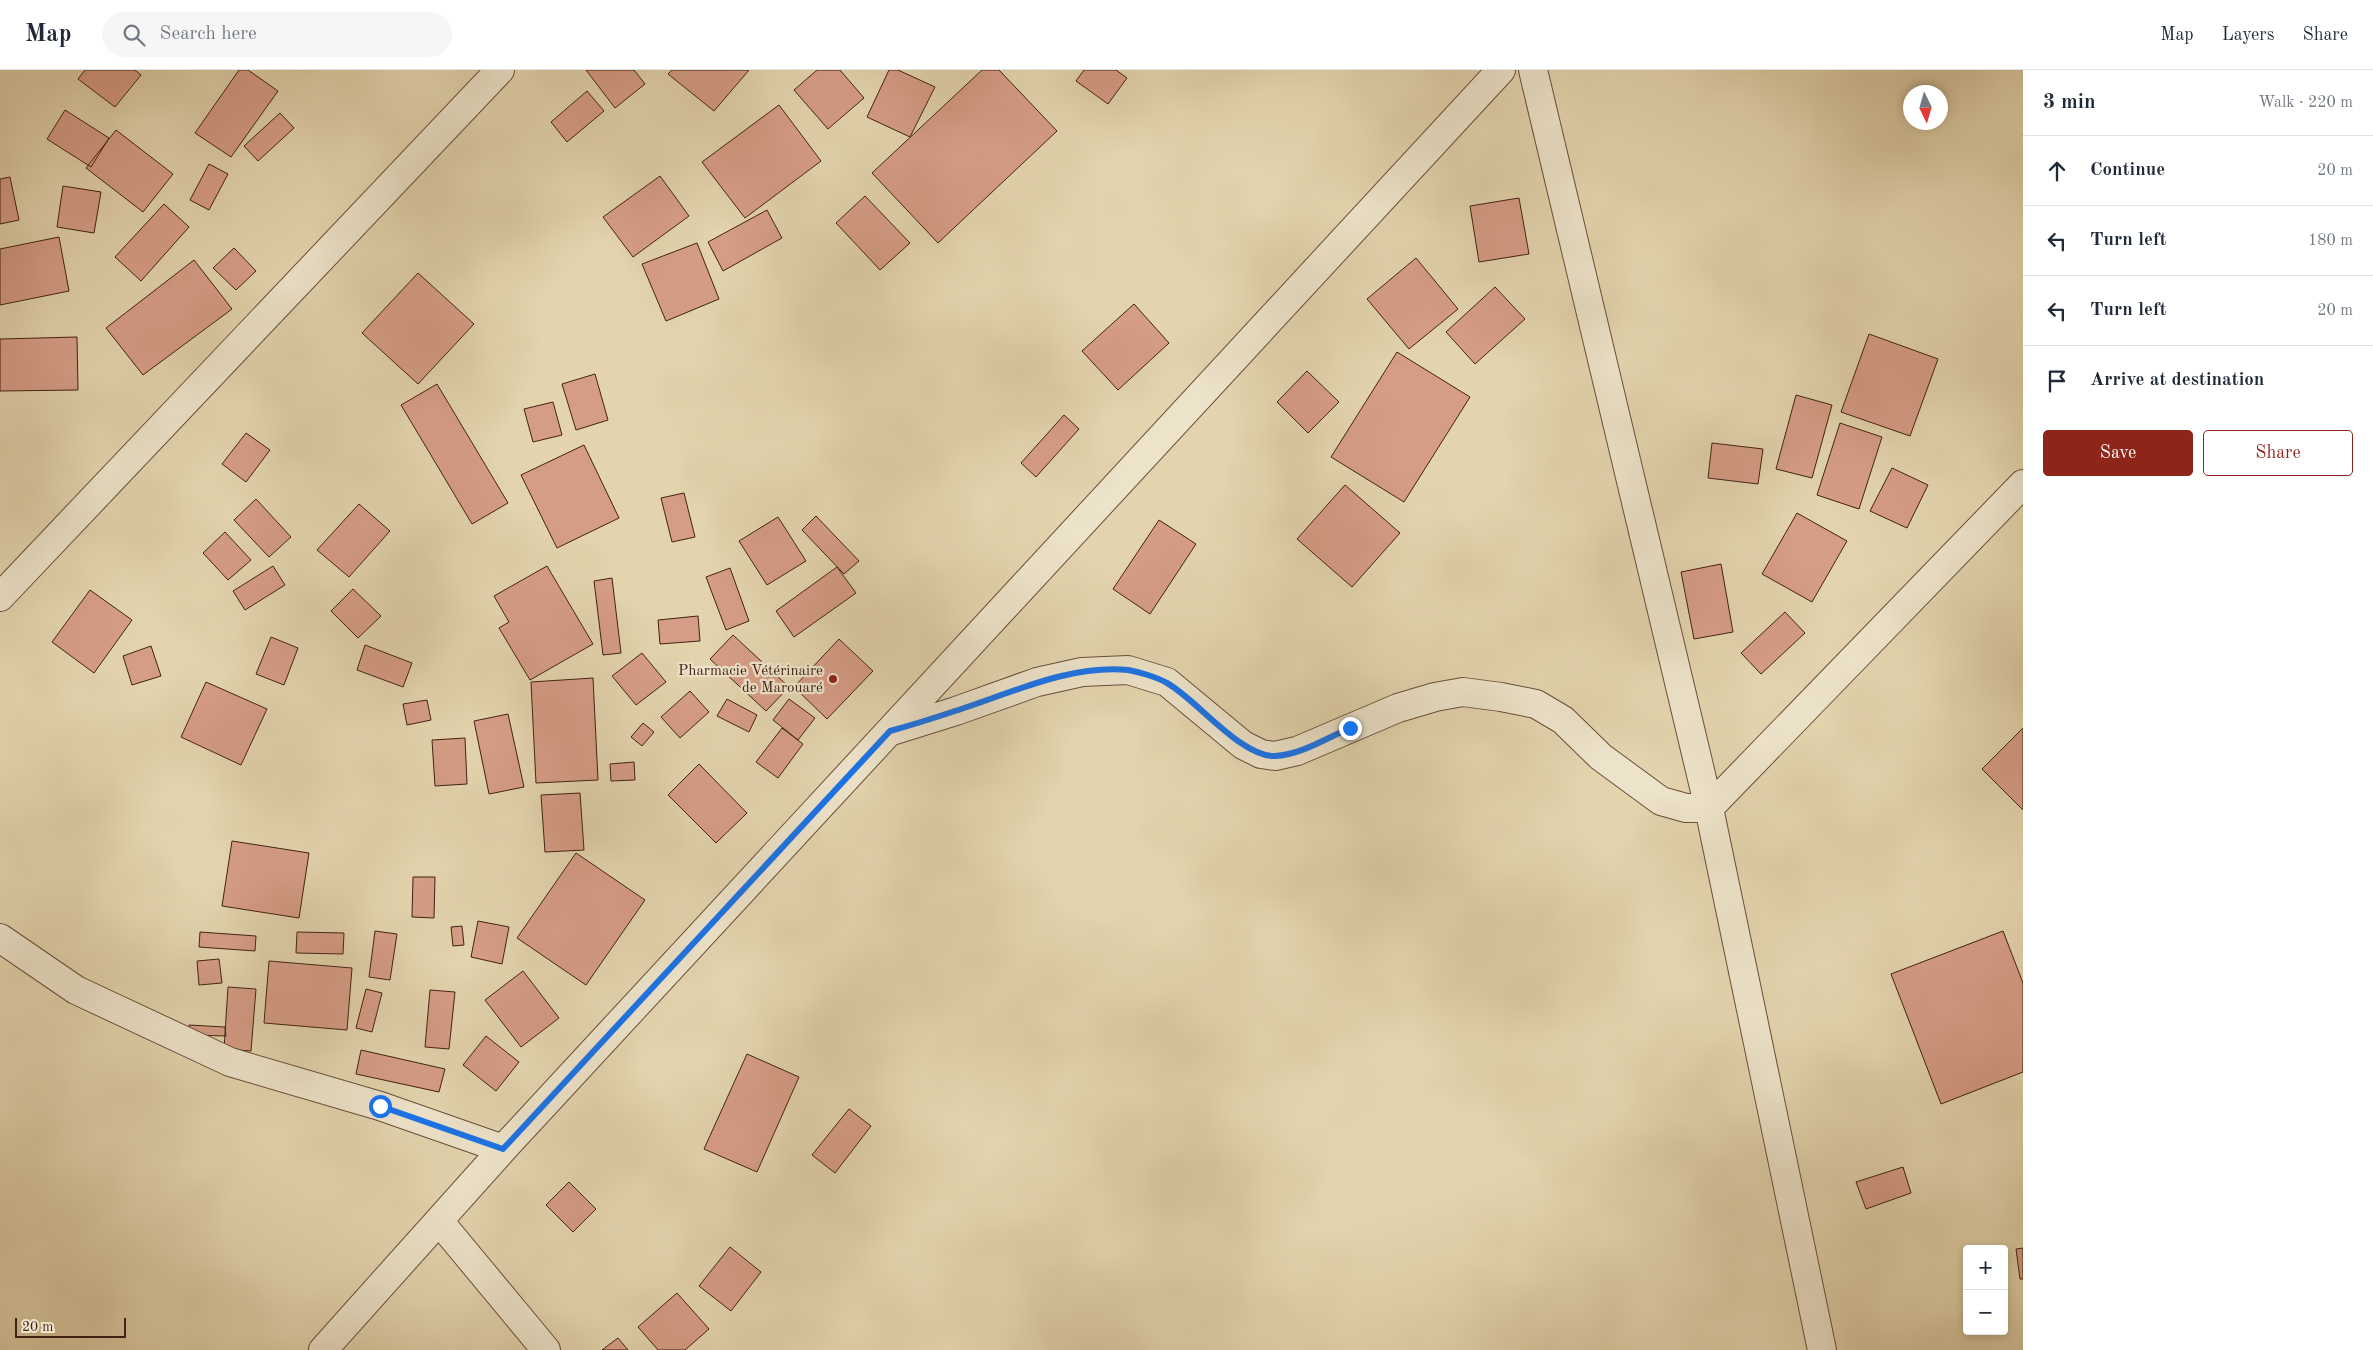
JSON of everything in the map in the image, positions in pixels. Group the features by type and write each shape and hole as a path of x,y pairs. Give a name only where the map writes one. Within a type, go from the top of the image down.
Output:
{"street":[{"path":"0,597 500,70"},
{"path":"323,1350 503,1149 1501,70"},
{"path":"1533,70 1709,808 1822,1350"},
{"path":"890,731 956,711 1037,682 1082,672 1128,670 1167,682 1243,744 1261,754 1275,756 1297,752 1398,708 1435,697 1462,692 1536,704 1563,720 1601,758 1661,801 1686,808 1709,808 2023,484"},
{"path":"0,938 76,990 230,1062 380,1106 503,1149"},
{"path":"439,1221 546,1350"}],"building":[{"path":"85,70 135,70 141,75 115,107 78,79"},
{"path":"239,70 248,70 278,91 231,157 195,133"},
{"path":"586,70 634,70 645,84 615,108"},
{"path":"672,70 749,70 714,111 668,74"},
{"path":"817,70 840,70 864,98 828,129 794,90"},
{"path":"889,70 898,70 935,87 910,137 867,117"},
{"path":"982,70 999,70 1057,131 938,243 872,173"},
{"path":"1084,70 1116,70 1127,78 1108,104 1076,81"},
{"path":"587,91 604,111 567,142 551,122"},
{"path":"779,105 821,161 745,218 702,162"},
{"path":"65,110 109,138 91,167 47,139"},
{"path":"280,113 294,128 258,161 244,146"},
{"path":"116,130 173,174 143,212 86,168"},
{"path":"209,164 228,174 209,210 190,200"},
{"path":"660,176 689,216 633,257 603,217"},
{"path":"10,177 19,220 0,224 0,179"},
{"path":"63,186 101,192 94,233 57,227"},
{"path":"865,196 910,243 880,270 836,223"},
{"path":"1519,198 1529,254 1479,262 1470,206"},
{"path":"164,204 189,227 141,281 115,257"},
{"path":"767,210 782,238 723,271 708,242"},
{"path":"59,237 69,291 0,305 0,249"},
{"path":"697,243 719,299 666,321 642,264"},
{"path":"234,248 256,271 236,290 213,268"},
{"path":"1416,258 1458,309 1409,349 1367,299"},
{"path":"194,260 232,309 143,375 106,328"},
{"path":"418,273 474,324 418,384 362,333"},
{"path":"1495,287 1525,319 1475,364 1446,332"},
{"path":"1134,304 1169,343 1118,390 1082,351"},
{"path":"1869,334 1938,359 1910,436 1841,412"},
{"path":"77,337 78,390 0,391 0,339"},
{"path":"1397,352 1470,397 1404,502 1331,457"},
{"path":"1307,371 1339,402 1308,433 1277,402"},
{"path":"595,374 608,420 576,430 562,384"},
{"path":"437,384 508,503 472,524 401,405"},
{"path":"1796,395 1832,405 1812,478 1776,469"},
{"path":"553,402 562,435 533,442 524,409"},
{"path":"1064,415 1079,429 1036,477 1021,463"},
{"path":"1840,423 1882,437 1859,509 1817,495"},
{"path":"246,433 270,450 246,482 222,464"},
{"path":"1712,443 1763,449 1758,484 1708,478"},
{"path":"584,445 619,518 557,548 521,475"},
{"path":"1892,468 1928,485 1907,528 1870,511"},
{"path":"1345,485 1400,533 1352,587 1297,539"},
{"path":"684,493 695,537 672,542 661,498"},
{"path":"256,499 291,537 269,557 234,520"},
{"path":"359,504 390,531 349,577 317,550"},
{"path":"1797,513 1847,541 1812,602 1762,574"},
{"path":"816,516 859,561 844,574 802,530"},
{"path":"778,517 806,561 767,585 739,541"},
{"path":"1159,520 1196,544 1150,614 1113,589"},
{"path":"225,532 251,560 228,580 203,553"},
{"path":"1721,564 1733,632 1694,639 1681,572"},
{"path":"273,566 285,585 245,610 233,591"},
{"path":"547,566 593,644 530,680 499,628 509,622 494,596"},
{"path":"837,567 856,593 794,637 776,611"},
{"path":"730,568 749,621 726,630 706,577"},
{"path":"612,578 621,653 603,655 594,581"},
{"path":"353,589 381,616 358,638 331,611"},
{"path":"90,590 132,620 94,673 52,642"},
{"path":"1785,612 1805,633 1761,674 1741,653"},
{"path":"698,616 700,641 660,644 658,620"},
{"path":"733,635 789,687 766,711 710,659"},
{"path":"271,637 298,648 284,685 256,674"},
{"name":"Pharmacie Vétérinaire de Marouaré","path":"839,639 873,671 827,719 794,687"},
{"path":"365,645 412,663 403,687 357,670"},
{"path":"151,646 161,676 132,685 123,656"},
{"path":"642,653 666,682 636,705 612,676"},
{"path":"593,678 598,780 536,783 531,682"},
{"path":"206,682 267,709 241,765 181,737"},
{"path":"690,691 709,712 680,738 661,717"},
{"path":"727,699 757,715 749,732 717,716"},
{"path":"789,699 815,718 798,740 773,720"},
{"path":"427,700 431,720 407,725 403,704"},
{"path":"508,714 524,787 489,794 474,721"},
{"path":"643,723 654,732 642,746 631,737"},
{"path":"782,728 803,744 778,778 756,762"},
{"path":"2023,728 2023,810 1982,769"},
{"path":"465,738 467,784 435,786 432,740"},
{"path":"634,762 635,780 611,781 610,764"},
{"path":"699,764 747,813 716,843 668,795"},
{"path":"580,793 584,850 545,852 541,795"},
{"path":"232,841 309,853 299,918 222,906"},
{"path":"576,853 645,900 586,985 517,938"},
{"path":"413,877 435,877 434,918 412,917"},
{"path":"478,921 509,927 502,964 471,957"},
{"path":"462,926 464,945 453,946 451,927"},
{"path":"375,931 397,934 390,980 369,977"},
{"path":"2003,931 2023,983 2023,1072 1941,1104 1891,974"},
{"path":"200,932 256,936 255,951 199,947"},
{"path":"297,932 344,933 343,954 296,953"},
{"path":"219,959 222,983 199,985 197,961"},
{"path":"269,961 352,968 347,1030 264,1023"},
{"path":"523,971 559,1018 521,1047 485,1000"},
{"path":"228,987 256,989 251,1051 224,1049"},
{"path":"366,989 382,993 372,1032 356,1028"},
{"path":"430,990 455,992 449,1049 425,1047"},
{"path":"189,1025 225,1027 226,1036 189,1035"},
{"path":"486,1036 519,1062 496,1091 463,1065"},
{"path":"361,1050 445,1069 439,1092 356,1074"},
{"path":"747,1054 799,1077 757,1172 704,1149"},
{"path":"849,1109 871,1126 835,1173 812,1155"},
{"path":"1903,1167 1911,1193 1866,1209 1856,1182"},
{"path":"569,1182 596,1209 573,1232 546,1205"},
{"path":"730,1247 761,1272 731,1311 699,1286"},
{"path":"2023,1248 2023,1279 2020,1279 2016,1249"},
{"path":"677,1293 709,1329 685,1350 658,1350 638,1327"},
{"path":"618,1338 628,1350 602,1350"}],"place":[{"name":"Pharmacie Vétérinaire de Marouaré","path":"833,679"}],"route":[{"path":"380,1106 503,1149 890,731 956,711 1037,682 1082,672 1128,670 1167,682 1243,744 1261,754 1275,756 1297,752 1350,728"}]}
